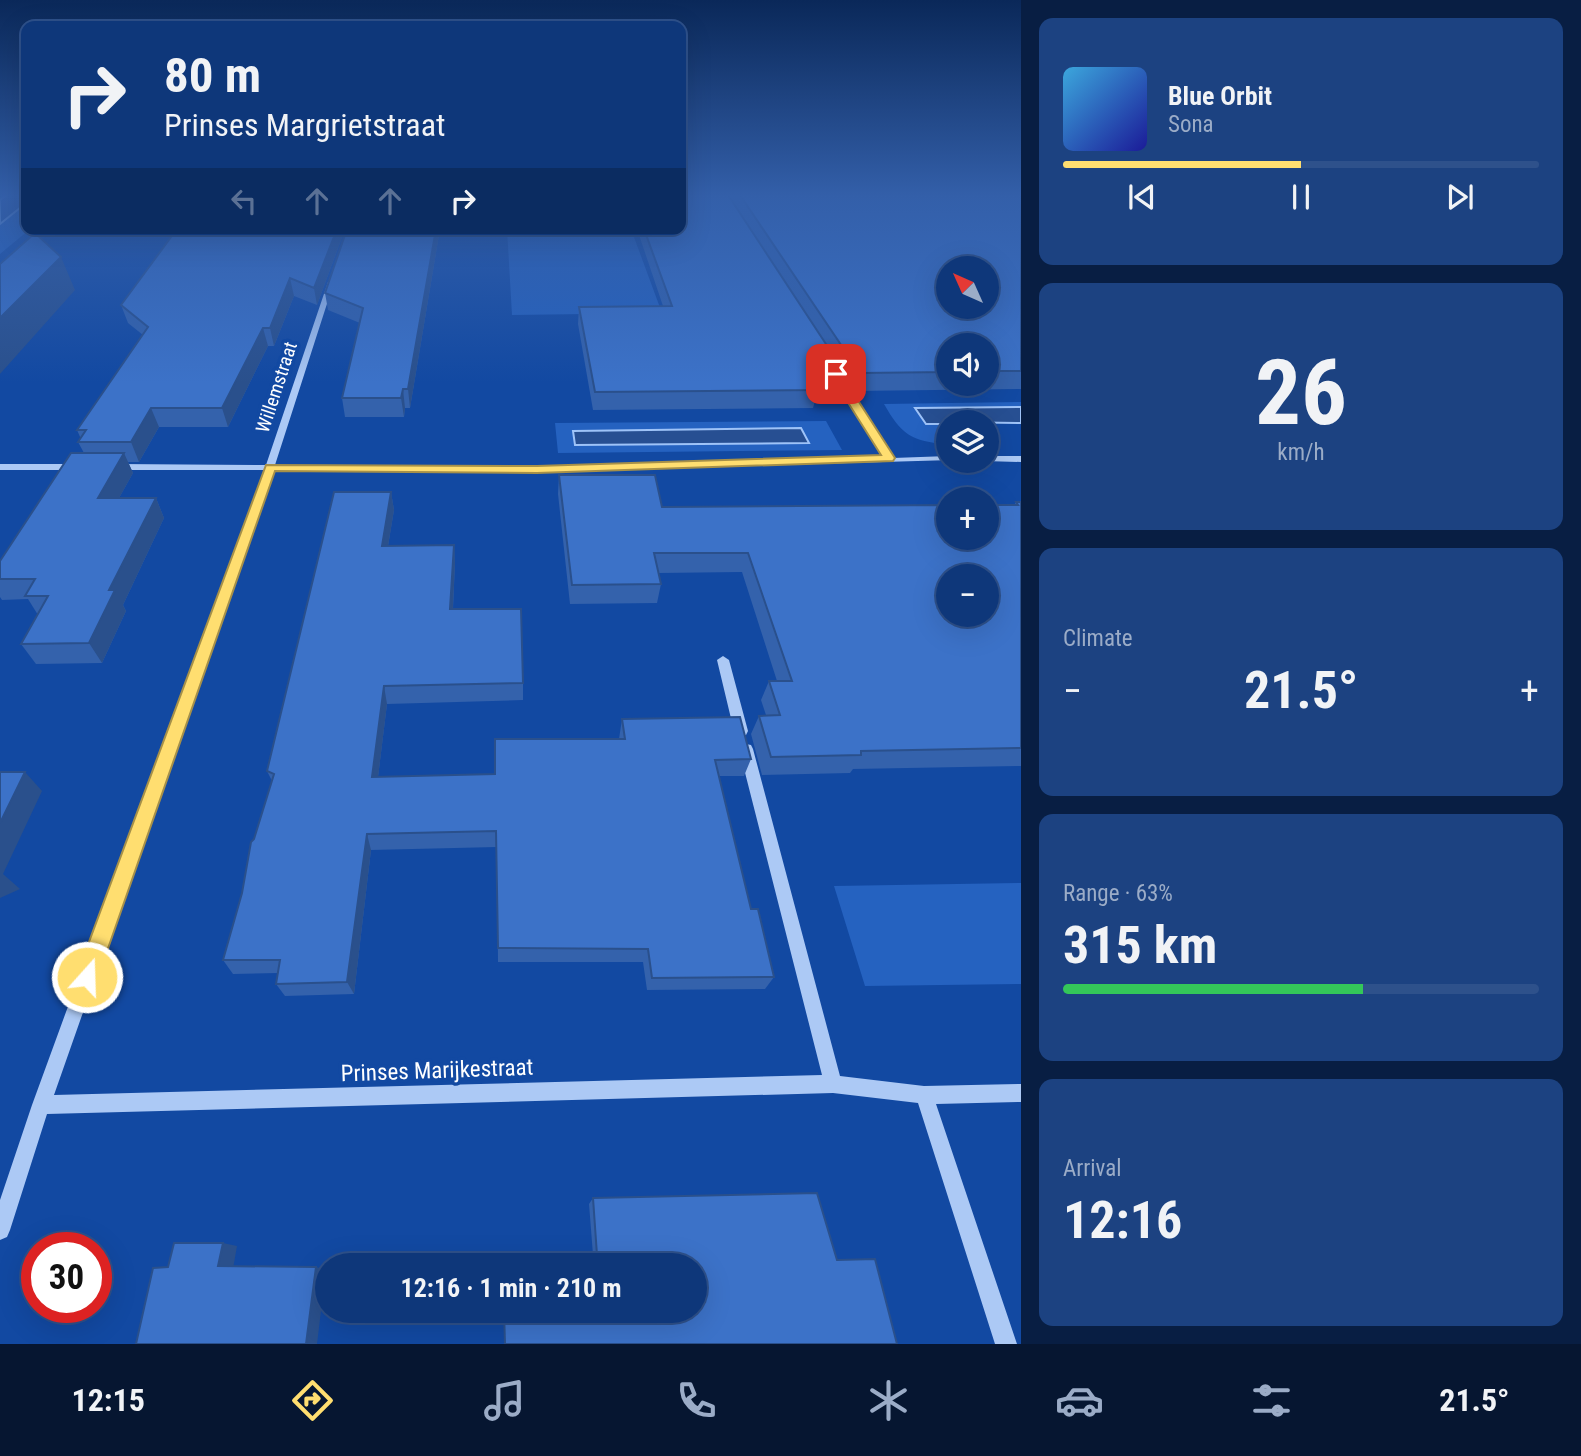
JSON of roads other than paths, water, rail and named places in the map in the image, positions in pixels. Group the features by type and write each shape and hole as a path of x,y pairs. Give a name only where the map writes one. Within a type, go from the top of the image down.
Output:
{"street":[{"name":"Willemstraat","path":"0,1230 41,1105 270,467 336,267"},
{"path":"828,362 889,458"},
{"path":"108,467 537,470 936,458"},
{"path":"999,459 1021,459"},
{"path":"0,467 95,467"},
{"path":"723,660 833,1084"},
{"name":"Prinses Marijkestraat","path":"41,1105 833,1084 924,1095 1021,1093"},
{"path":"924,1095 1006,1344"}]}
